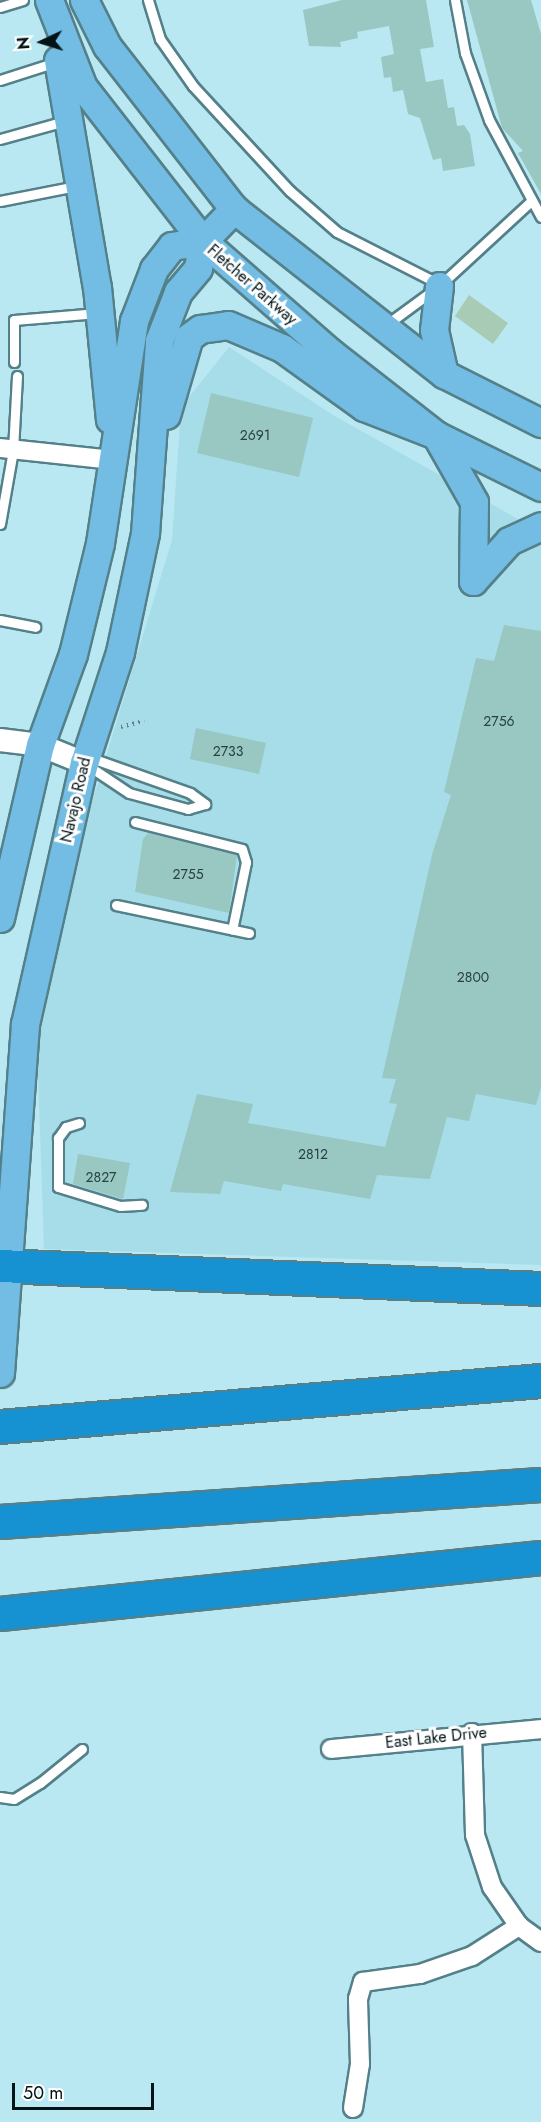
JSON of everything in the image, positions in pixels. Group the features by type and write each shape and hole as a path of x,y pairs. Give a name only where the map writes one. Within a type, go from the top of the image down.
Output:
{"highway":[{"path":"4,1266 541,1289"},
{"path":"0,1427 541,1382"},
{"path":"0,1522 541,1485"},
{"path":"0,1614 541,1558"}],"main road":[{"path":"46,0 82,185 113,460"},
{"name":"Fletcher Parkway","path":"46,0 83,87 203,241 331,353 436,435 541,487"},
{"path":"84,0 108,46 234,209 444,374 541,423"},
{"path":"0,918 40,745 73,654 113,460 134,321 154,268 172,246 203,241 234,209"},
{"name":"Navajo Road","path":"0,1373 4,1266 25,1024 84,763 120,652 153,469 159,341 178,292 198,268 203,241"},
{"path":"439,286 434,330 444,374"},
{"path":"153,469 181,351 189,337 214,325 241,329 282,348 364,407 436,435 474,502 474,581 509,541 541,526"}],"street":[{"path":"6,449 113,460"},
{"path":"0,740 40,745 84,763"},
{"name":"East Lake Drive","path":"331,1749 472,1733 541,1729"},
{"path":"472,1733 476,1835 492,1887 519,1926 541,1942"},
{"path":"353,2108 360,2064 358,1999 363,1982 420,1974 472,1956 519,1926"}],"lane":[{"path":"0,7 23,0"},
{"path":"148,0 160,39 193,86 290,191 337,232 434,277 439,286"},
{"path":"455,0 465,53 489,120 541,217"},
{"path":"0,80 58,62"},
{"path":"0,139 70,120"},
{"path":"0,201 82,185"},
{"path":"384,327 439,286 531,201"},
{"path":"14,362 14,320 98,313"},
{"path":"0,524 6,449 16,375"},
{"path":"0,620 35,627"},
{"path":"110,762 190,793 205,804 188,809 140,798 103,781 84,763 110,762"},
{"path":"135,822 242,849 246,862 232,930"},
{"path":"116,904 249,933"},
{"path":"79,1123 66,1127 58,1138 58,1187 120,1206 142,1205"},
{"path":"0,1797 14,1799 32,1789 82,1749"}],"path":[{"path":"121,727 144,721"}],"shaded area":[{"path":"229,347 333,415 541,532 541,1265 44,1249 37,1043 72,868 172,540 181,407"}],"green space":[{"path":"469,295 508,323 493,344 455,316"}],"building":[{"path":"342,0 426,0 434,47 420,49 426,82 443,79 448,108 454,107 457,126 464,125 470,134 475,166 443,171 441,158 433,160 420,118 408,114 403,90 393,92 391,77 384,78 381,57 394,54 389,26 357,32 358,38 340,42 341,47 309,46 303,10"},
{"path":"467,0 531,0 541,34 541,194 518,153 523,151 502,128"},
{"path":"211,393 313,418 299,477 197,453"},
{"path":"504,625 541,631 541,1087 536,1105 476,1094 469,1121 447,1117 430,1179 377,1175 370,1199 283,1184 281,1191 224,1181 220,1194 170,1192 197,1094 253,1104 248,1123 385,1147 397,1104 389,1103 396,1079 382,1078 432,855 451,795 444,792 476,658 494,661"},
{"path":"196,728 266,743 259,774 190,759"},
{"path":"148,833 237,855 229,913 135,892 143,839"},
{"path":"78,1154 130,1163 123,1199 73,1184"}]}
